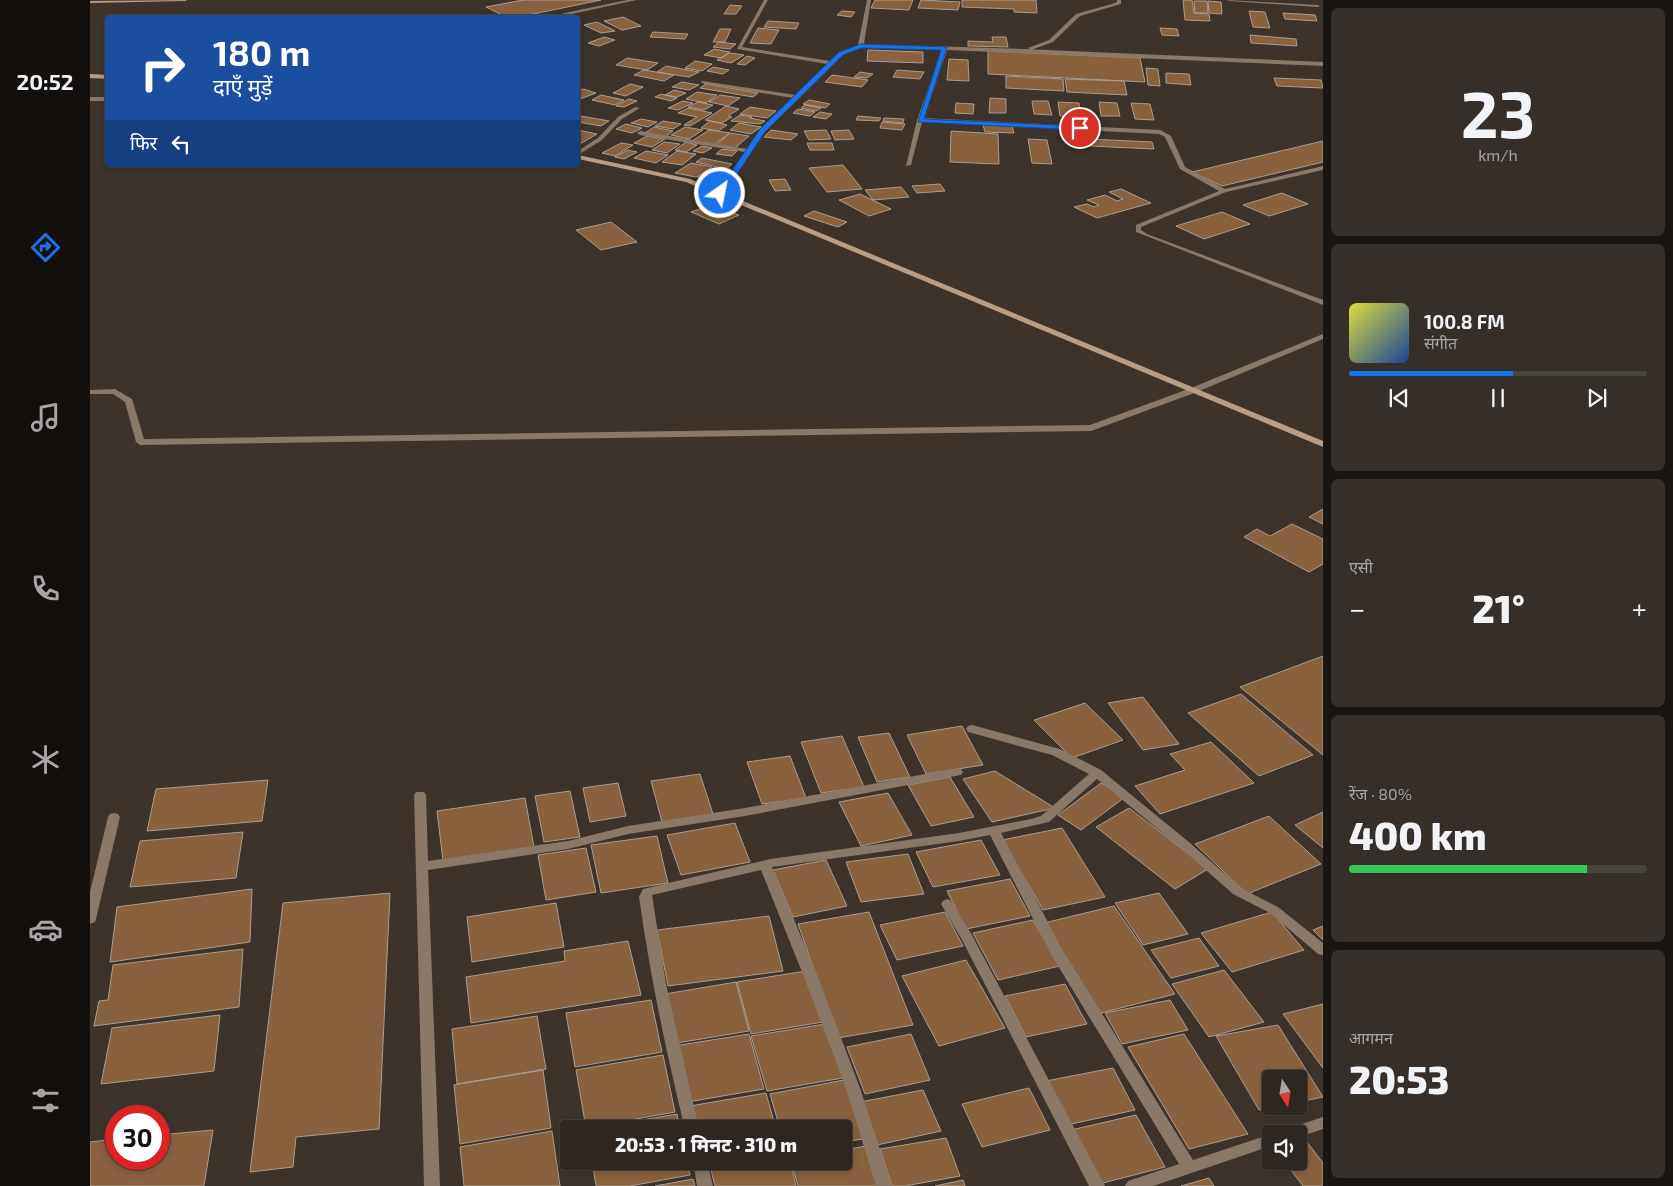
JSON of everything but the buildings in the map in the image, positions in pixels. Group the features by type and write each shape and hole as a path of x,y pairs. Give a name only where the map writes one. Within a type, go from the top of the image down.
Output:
{"street":[{"path":"90,2 185,0"},
{"path":"558,15 635,0"},
{"path":"766,0 739,48 830,64"},
{"path":"861,46 869,0"},
{"path":"1024,51 1051,41 1078,15 1114,5 1119,0"},
{"path":"1229,0 1318,6"},
{"path":"720,193 763,130 841,54 861,46 1323,64"},
{"path":"908,165 920,120 945,48"},
{"path":"90,76 105,77"},
{"path":"704,82 796,97"},
{"path":"90,99 105,99"},
{"path":"580,152 600,139 620,118 637,108"},
{"path":"920,120 1160,132 1168,136 1182,168 1224,191"},
{"path":"640,133 748,151"},
{"path":"580,157 688,180 1323,444"},
{"path":"1323,168 1224,191 1138,226 1138,231 1154,239 1323,303"},
{"path":"90,392 114,391 130,406 140,442 1091,428 1194,390 1323,336"},
{"path":"972,729 1056,752 1097,773 1186,846 1237,891 1274,910 1323,950"},
{"path":"422,866 568,845 635,828 745,812 957,772"},
{"path":"690,1120 660,988 645,893 649,890 765,865 994,831 1045,819 1097,773"},
{"path":"420,795 432,1186"},
{"path":"90,919 114,817"},
{"path":"994,831 1057,952 1189,1167"},
{"path":"765,865 811,977 853,1088 884,1186"},
{"path":"947,904 968,938 1097,1186"},
{"path":"1307,1128 1323,1123"},
{"path":"1132,1186 1262,1143"},
{"path":"702,1170 706,1186"}],"route":[{"path":"720,193 763,130 841,54 861,46 945,48 920,120 1080,128"}]}
